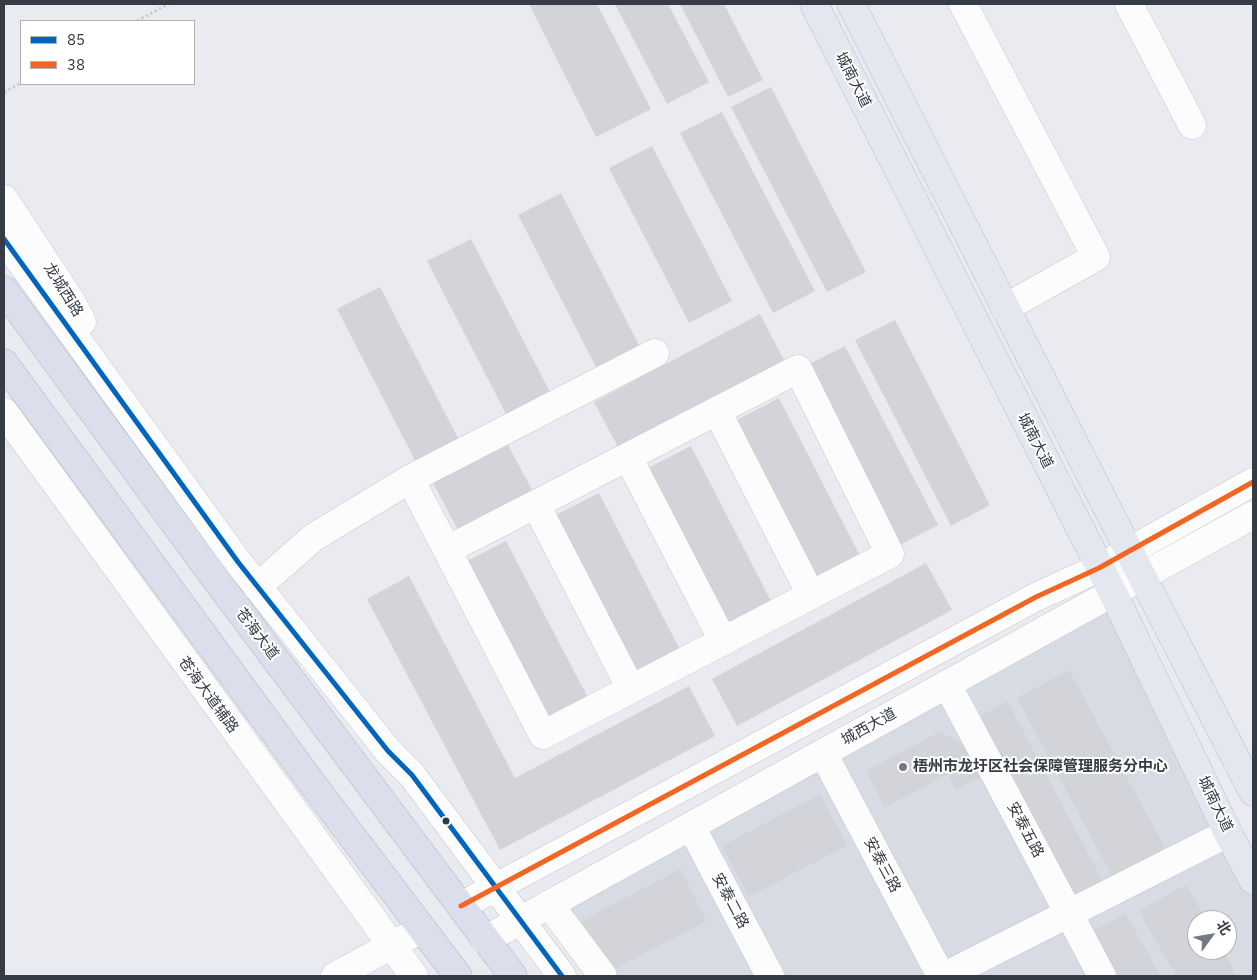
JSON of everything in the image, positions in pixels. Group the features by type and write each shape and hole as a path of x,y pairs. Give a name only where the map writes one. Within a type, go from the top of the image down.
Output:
{"highway":[{"name":"苍海大道","path":"4,290 217,581 512,976"},
{"path":"4,363 314,786 458,976"}],"main road":[{"name":"城南大道","path":"814,4 1099,568 1113,592 1228,833 1253,880"},
{"path":"851,4 1253,792"}],"street":[{"path":"963,4 1096,257 1005,308"},
{"path":"1129,4 1192,125"},
{"name":"龙城西路","path":"4,199 68,296 100,352 110,388"},
{"path":"4,239 110,388 238,562 388,751 412,775 562,976"},
{"path":"257,587 314,537 410,479 655,353"},
{"path":"410,479 543,735 890,554 798,369 447,550"},
{"path":"717,411 811,595"},
{"name":"苍海大道辅路","path":"4,412 414,976"},
{"path":"628,457 723,641"},
{"path":"461,906 1036,597 1099,568 1253,482"},
{"path":"536,505 631,689"},
{"name":"城西大道","path":"485,940 1253,515"},
{"name":"安泰五路","path":"947,684 1102,976"},
{"name":"安泰三路","path":"823,753 941,976"},
{"name":"安泰二路","path":"690,826 770,976"},
{"path":"945,976 1228,833"},
{"path":"550,904 603,976"},
{"path":"335,976 422,929"}],"path":[{"path":"138,20 168,4"},
{"path":"4,92 20,84"}],"shaded area":[{"path":"1113,593 1253,880 1253,976 603,976 549,904"}],"building":[{"path":"529,4 597,4 651,109 596,137"},
{"path":"615,4 668,4 709,82 667,104"},
{"path":"680,4 724,4 763,80 728,97"},
{"path":"771,87 866,272 827,292 731,107"},
{"path":"722,112 815,291 773,313 680,133"},
{"path":"652,146 732,301 689,323 609,168"},
{"path":"561,193 641,349 598,371 518,215"},
{"path":"471,239 551,394 507,416 427,261"},
{"path":"380,287 460,442 417,464 337,309"},
{"path":"760,314 784,360 619,449 594,402"},
{"path":"895,320 990,505 951,526 855,340"},
{"path":"845,346 938,525 896,547 803,367"},
{"path":"779,398 859,554 816,576 735,421"},
{"path":"507,443 532,490 458,530 433,483"},
{"path":"691,446 771,601 728,623 648,468"},
{"path":"599,493 679,648 636,671 556,515"},
{"path":"506,541 587,696 543,719 463,563"},
{"path":"926,563 952,610 737,726 712,679"},
{"path":"409,576 515,778 689,686 715,736 500,850 367,599"},
{"path":"1069,670 1165,848 1112,876 1017,698"},
{"path":"1007,701 1103,882 1070,900 973,720"},
{"path":"940,732 965,745 982,776 956,790 948,774 885,807 866,771"},
{"path":"820,794 847,845 749,897 722,846"},
{"path":"680,869 707,921 609,972 582,921"},
{"path":"1186,885 1200,910 1187,910 1187,960 1228,960 1237,976 1176,976 1139,911"},
{"path":"1125,913 1161,976 1109,976 1086,935"}],"transit line":[{"name":"85","path":"4,239 238,562 388,751 412,775 562,976"},
{"name":"38","path":"461,906 1036,597 1099,568 1253,482"}],"place":[{"name":"梧州市龙圩区社会保障管理服务分中心","path":"903,767"}]}
